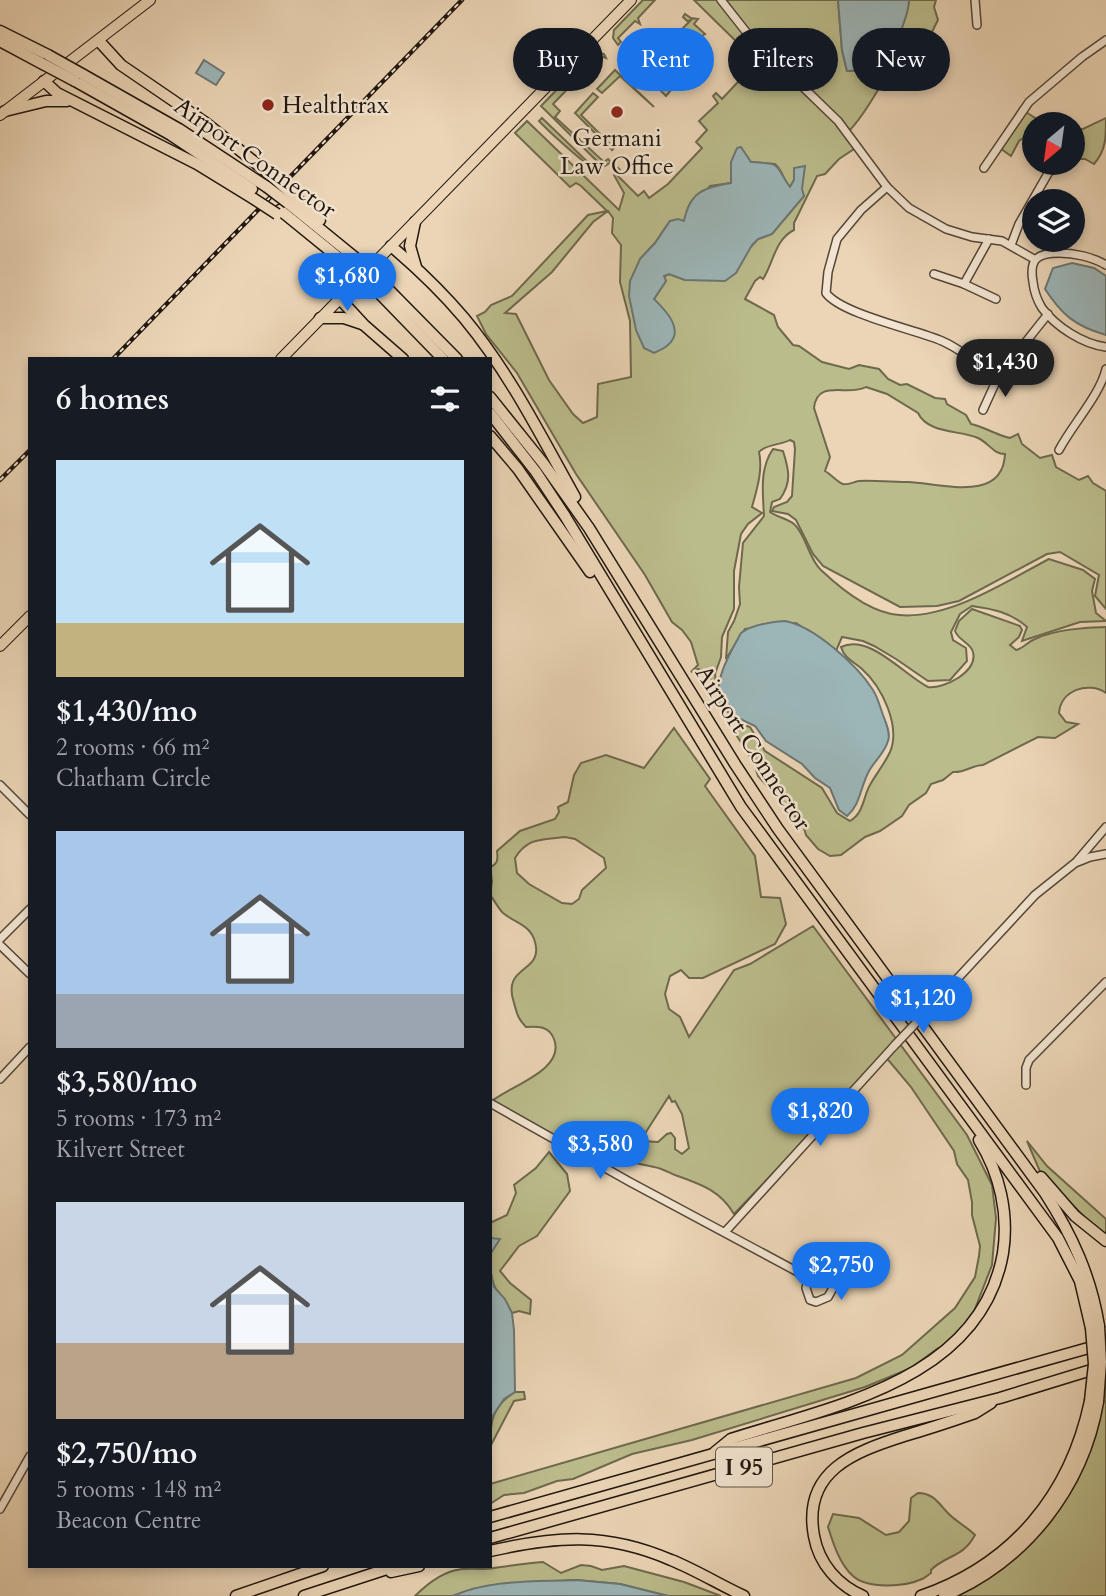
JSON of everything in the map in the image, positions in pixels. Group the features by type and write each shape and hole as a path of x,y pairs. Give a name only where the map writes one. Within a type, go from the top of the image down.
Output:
{"highway":[{"name":"Airport Connector","path":"0,28 26,43 44,59"},
{"name":"Airport Connector","path":"0,41 44,59 78,78 263,189 285,206 315,237 354,261 455,357"},
{"path":"99,41 121,65 206,123 263,189 285,206 322,222 354,261"},
{"path":"44,81 54,91 197,164 263,189"},
{"path":"3,113 46,101 74,101"},
{"path":"415,222 410,246 417,269"},
{"path":"391,246 452,304 487,348 530,415 605,551"},
{"name":"Airport Connector","path":"385,292 441,357"},
{"path":"340,299 364,325 401,357"},
{"path":"320,318 344,318 364,325"},
{"name":"Airport Connector","path":"492,399 543,463 605,551 748,785 808,871 990,1117"},
{"name":"Airport Connector","path":"492,415 551,495 741,807 948,1090"},
{"path":"492,438 518,469 571,547 618,607"},
{"path":"948,1090 1025,1190 1065,1248 1080,1281 1095,1327"},
{"path":"711,1455 731,1439 869,1394 906,1378 950,1346 981,1310 991,1292 1001,1261 1005,1228 1003,1206 988,1156 948,1090"},
{"path":"990,1117 1066,1207 1106,1241"},
{"path":"944,1596 980,1578 1005,1561 1043,1523 1058,1503 1077,1468 1090,1434 1094,1402 1095,1327 1088,1276 1069,1233 1045,1193 990,1117"},
{"name":"I 95","path":"492,1516 1106,1343"},
{"name":"I 95","path":"492,1537 863,1433 1000,1398 1106,1366"},
{"path":"863,1596 833,1576 816,1546 813,1530 814,1505 827,1476 855,1453 975,1413 1000,1398"},
{"path":"921,1596 976,1571 1009,1546 1036,1518 1071,1463 1094,1402"},
{"path":"492,1551 565,1538 615,1543 673,1560 744,1596"},
{"path":"236,1596 317,1568"},
{"path":"304,1596 390,1568"},
{"path":"348,1582 410,1568"}],"main road":[{"path":"3,113 150,0"},
{"path":"283,357 631,0"},
{"path":"0,646 28,618"}],"street":[{"path":"720,0 747,33 838,121 887,187 920,216 946,229 1011,245 1034,260"},
{"path":"975,0 977,25"},
{"path":"984,168 1029,102 1106,40"},
{"path":"1011,245 1018,224 1047,175"},
{"path":"887,187 860,210 837,239 826,293 835,302 904,330 943,341 998,377"},
{"path":"964,284 989,239"},
{"path":"1105,262 1071,253 1045,253 1034,260 1031,269 1034,291 1042,308 1071,333 1092,345 1106,347"},
{"path":"934,274 996,299"},
{"path":"984,411 998,377 1048,314"},
{"path":"1059,450 1077,418 1101,386 1106,369"},
{"path":"0,785 28,810"},
{"path":"725,1233 1035,895 1075,863 1106,827"},
{"path":"1075,863 1106,854"},
{"path":"0,939 28,911"},
{"path":"0,945 28,972"},
{"path":"1026,1085 1029,1060 1106,982"},
{"path":"0,1079 28,1049"},
{"path":"492,1103 808,1279"},
{"path":"827,1271 833,1288 828,1297 816,1302 810,1300 806,1288 808,1279 827,1271"},
{"path":"0,1509 28,1460"}],"green space":[{"path":"643,0 655,0 638,18 640,24 635,21 628,28 617,28 617,44 613,38 614,30"},
{"path":"694,0 838,0 842,50 847,71 852,71 852,91 878,91 849,131 860,145 839,159 825,174 817,176 794,223 794,230 783,239 763,279 760,277 755,281 745,299 774,315 778,327 793,345 799,346 822,362 849,369 859,365 879,369 888,379 900,385 907,384 935,398 945,399 947,404 966,415 971,424 1010,438 1018,434 1022,444 1040,458 1052,455 1056,467 1079,480 1088,476 1093,483 1106,491 1106,609 1095,596 1099,575 1060,552 1047,554 959,601 937,606 900,607 823,566 813,554 796,520 788,514 772,511 792,496 795,449 794,442 790,440 766,447 759,452 760,473 752,507 762,513 748,524 741,534 734,571 734,609 722,637 714,689 708,672 698,669 691,672 698,665 691,642 672,622 645,575 576,474 517,373 486,334 477,316 491,305 512,296 588,215 607,211 581,186 576,183 570,187 515,133 527,121 619,210 624,193 614,175 618,168 620,170 617,175 638,196 644,191 649,198 668,184 702,148 696,142 707,130 699,121 718,103 713,96 716,93 722,99 729,91 838,91 838,28 728,28 728,33","holes":["747,158 751,162 775,164 788,185 790,187 794,180 804,196 772,234 758,239 748,250 685,280 669,274 664,277 666,281 654,299 640,259 670,221 684,221 710,186 731,183 731,162","608,211 613,218 612,233 621,245 620,282 630,321 631,377 598,384 597,417 583,423 573,414 549,380 516,314 505,313 552,272 593,222","866,387 887,394 918,413 929,425 971,435 997,452 1005,454 1002,470 993,480 967,487 908,482 841,483 825,471 830,457 814,408 816,399 827,391 859,390"]},
{"path":"909,0 936,0 934,7 938,20 934,28 902,28"},
{"path":"685,14 698,19 694,24 698,28 683,28 691,20 687,21 683,17"},
{"path":"615,70 617,72 617,79 602,93 600,91 603,91 603,83"},
{"path":"555,91 566,91 553,104 560,111 555,117 604,162 608,159 611,162 605,166 601,165 541,106"},
{"path":"593,93 598,97 581,115 614,148 612,150 575,113"},
{"path":"1020,108 1026,112 1022,112 1022,139 1011,156 997,146"},
{"path":"542,118 596,170 553,135 539,121"},
{"path":"1106,118 1104,143 1094,164 1085,159 1085,128"},
{"path":"773,449 783,451 788,476 784,493 780,499 772,502 770,512 794,524 821,570 867,605 899,615 937,611 977,597 1049,559 1083,570 1095,579 1092,591 1096,613 1106,621 1080,622 1022,641 1027,627 1021,622 1001,612 972,606 960,614 951,632 953,640 966,648 967,661 950,680 928,681 863,641 842,637 836,651 796,623 745,629 726,659 728,632 740,604 743,543 764,516 764,473"},
{"path":"972,609 1020,626 1022,630 1019,637 1010,645 1016,650 1051,633 1106,627 1106,693 1099,689 1084,688 1070,693 1061,705 1059,713 1066,722 1078,724 1055,738 1038,737 983,765 953,772 943,780 931,784 926,793 909,805 902,816 880,831 865,837 841,855 830,856 818,849 806,835 803,825 758,776 754,763 735,733 744,725 750,727 765,751 822,788 837,813 850,821 861,809 870,785 890,752 893,731 883,696 841,647 852,644 875,650 928,687 942,685 958,678 973,659 972,649 955,631 959,621"},
{"path":"674,728 710,779 705,786 755,856 761,897 780,898 786,924 775,944 703,978 689,978 681,970 670,976 665,994 669,1009 680,1017 689,1037 734,970 750,964 813,926 967,1135 992,1185 996,1218 992,1265 973,1314 949,1345 937,1349 911,1368 865,1387 692,1440 632,1454 573,1479 557,1481 524,1493 504,1495 492,1503 492,1483 856,1378 902,1355 955,1308 975,1277 979,1256 980,1246 972,1215 968,1180 957,1164 954,1151 911,1087 885,1056 734,1214 716,1193 701,1185 659,1168 630,1161 618,1153 572,1135 557,1135 555,1138 492,1101 534,1076 552,1060 556,1050 554,1039 546,1029 526,1027 519,1019 512,990 513,982 534,960 535,942 530,932 503,913 492,898 492,866 497,861 497,851 520,831 555,819 559,812 558,807 568,802 574,775 581,763 606,755 644,768","holes":["542,839 575,839 604,858 606,868 582,890 579,899 572,904 562,903 529,884 517,873 515,858 530,843","669,1096 672,1102 675,1101 682,1114 689,1148 682,1154 675,1149 675,1138 671,1133 658,1142 642,1141"]},
{"path":"1027,1141 1047,1166 1106,1219 1106,1238 1041,1174"},
{"path":"549,1152 567,1174 570,1191 537,1236 519,1246 500,1271 531,1300 530,1314 519,1311 512,1313 495,1288 492,1278 492,1222 507,1215 516,1193 514,1185 536,1168"},
{"path":"1106,1383 1106,1596 953,1596 1000,1570 1096,1428 1105,1391 1099,1389 1099,1385"},
{"path":"515,1392 524,1392 525,1399 514,1401 492,1443 494,1415 507,1397"},
{"path":"918,1493 929,1495 975,1535 970,1543 915,1582 877,1585 853,1576 841,1560 828,1527 833,1514 859,1518 886,1535 899,1532 909,1521 911,1498"},
{"path":"543,1562 561,1573 581,1565 602,1570 624,1566 684,1582 721,1596 668,1596 620,1584 576,1580 500,1584 453,1596 415,1596 436,1578 455,1570 490,1569"}],"water":[{"path":"838,0 909,0 902,28 852,28 852,71 847,71 842,50"},
{"path":"204,60 224,73 216,85 196,73"},
{"path":"741,147 751,162 776,166 790,187 794,180 794,168 805,166 802,189 804,196 772,234 758,239 752,245 736,273 725,281 685,280 669,274 664,276 666,281 654,299 671,320 675,332 668,345 654,353 644,348 636,330 629,296 630,281 640,259 670,221 684,221 694,197 706,189 731,183 731,162 737,148"},
{"path":"1072,263 1094,268 1106,276 1106,335 1086,328 1070,318 1045,289 1053,268"},
{"path":"785,621 809,630 821,638 857,669 875,693 887,725 889,738 886,745 870,769 857,802 847,816 839,810 830,788 815,778 802,764 766,741 755,726 730,714 719,705 721,677 741,633 768,623"},
{"path":"492,1238 500,1239 492,1251"},
{"path":"492,1278 494,1287 505,1299 512,1313 514,1330 515,1392 504,1399 492,1417"},
{"path":"576,1580 620,1584 668,1596 453,1596 498,1584"}],"railway":[{"path":"115,357 462,0"},
{"path":"0,480 28,452"}],"place":[{"name":"Healthtrax","path":"268,105"},
{"name":"Germani Law Office","path":"617,112"}]}
